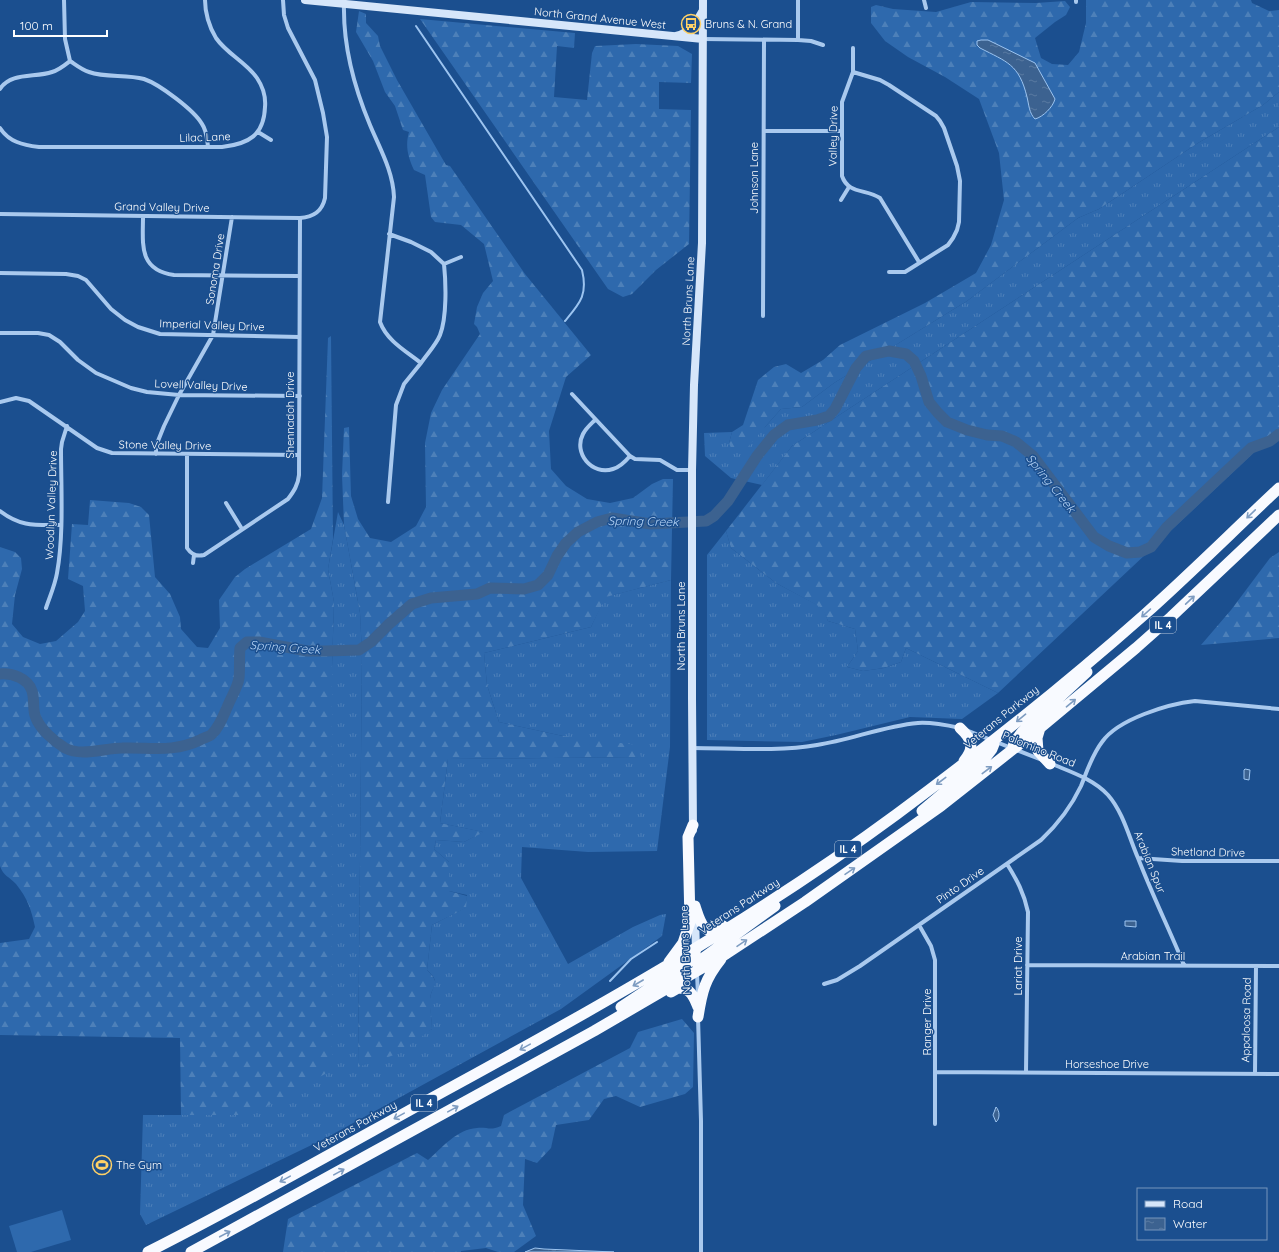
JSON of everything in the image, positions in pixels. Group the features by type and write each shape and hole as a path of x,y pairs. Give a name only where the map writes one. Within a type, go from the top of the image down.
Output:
{"highway":[{"name":"Veterans Parkway","path":"148,1252 278,1183 576,1020 696,949 820,868 895,815 994,741 1126,631 1279,488"},
{"name":"IL 4","path":"191,1252 594,1032 726,954 866,860 941,806 1040,728 1160,627 1279,514"},
{"path":"1014,749 1014,743 1022,732 1102,658 1126,631"},
{"path":"958,768 968,756 971,746 969,738 960,728"},
{"path":"1040,728 1037,738 1038,751 1050,764"},
{"path":"866,860 899,829 985,758 992,749 994,741"},
{"path":"663,969 681,946 689,930 688,837 693,825"},
{"path":"697,971 702,959 798,888 820,868"},
{"path":"695,906 703,926 706,929 713,930 720,928 776,891 806,877"},
{"path":"553,1054 684,966 692,960 696,949"},
{"path":"698,1012 706,980 726,954"},
{"path":"594,1032 614,1026 678,988 683,988 690,991 698,1012"}],"main road":[{"name":"North Grand Avenue West","path":"305,0 703,39"},
{"name":"North Bruns Lane","path":"697,971 692,748 692,470 695,366 702,243 703,0"},
{"path":"674,36 686,32 693,26 703,10"}],"street":[{"path":"64,0 65,40 70,61 87,72 99,75 143,79 163,89 202,122 207,135 208,148"},
{"path":"205,0 210,28 217,39 228,52 251,70 262,86 265,102 265,116 263,124 258,132 271,140"},
{"name":"Grand Valley Drive","path":"0,214 300,218 315,215 321,210 326,198 328,152 326,128 315,80 288,28 284,15 284,0"},
{"path":"798,0 798,40"},
{"path":"924,0 926,8"},
{"path":"344,3 346,40 355,82 361,104 392,180 394,197 380,322 383,330 390,339 421,363"},
{"path":"703,39 798,40 811,41 823,45"},
{"name":"Johnson Lane","path":"763,316 764,40"},
{"name":"Valley Drive","path":"849,187 844,183 842,176 842,102 853,72 853,48"},
{"path":"0,89 13,79 21,76 50,73 58,70 70,61"},
{"path":"853,72 880,80 936,116 944,128 959,174 959,222 957,230 948,245 905,272 889,272"},
{"name":"Lilac Lane","path":"0,128 8,138 14,141 39,147 208,148 243,143 258,132"},
{"path":"764,131 842,132"},
{"path":"841,200 849,187 851,189 874,194 880,198 920,262"},
{"path":"143,216 142,250 156,270 165,274 299,276"},
{"name":"Sonoma Drive","path":"156,454 156,446 164,426 179,395 213,335 232,217"},
{"name":"Shennadoh Drive","path":"194,555 204,555 288,498 294,492 298,482 300,396 300,218"},
{"path":"388,502 396,405 404,384 440,337 443,328 446,280 444,264 431,252 411,242 389,234"},
{"path":"444,264 461,257"},
{"name":"Imperial Valley Drive","path":"0,273 66,274 78,276 86,280 111,310 124,320 138,327 160,334 300,337"},
{"name":"Lovell Valley Drive","path":"0,333 38,333 49,335 60,342 87,367 113,381 147,392 179,395 300,396"},
{"path":"572,394 630,456 635,459 660,460 677,470 692,470"},
{"name":"Stone Valley Drive","path":"0,402 16,398 28,401 67,426 97,448 112,453 299,455"},
{"path":"595,420 583,434 581,440 581,453 588,464 600,470 614,469 624,463 630,456"},
{"name":"Woodlyn Valley Drive","path":"46,608 53,590 60,551 61,449 67,426"},
{"path":"187,455 187,548 194,555 193,563"},
{"path":"226,503 242,529"},
{"path":"0,511 9,518 21,523 61,525"},
{"name":"Palomino Road","path":"692,748 796,748 835,742 889,728 918,723 947,725 960,728 994,741 1084,778 1096,751 1109,733 1120,725 1158,710 1182,702 1195,701 1279,708"},
{"name":"Arabian Spur","path":"1084,778 1101,789 1114,803 1127,829 1184,965"},
{"name":"Pinto Drive","path":"824,984 847,975 1041,840 1052,830 1080,788 1084,778"},
{"name":"Shetland Drive","path":"1138,858 1279,861"},
{"name":"Lariat Drive","path":"1007,864 1020,885 1028,912 1026,1072"},
{"name":"Ranger Drive","path":"919,925 931,946 935,960 935,1124"},
{"name":"Arabian Trail","path":"1027,964 1279,966"},
{"name":"Appaloosa Road","path":"1255,1074 1256,966"},
{"name":"North Bruns Lane","path":"697,971 701,1121 701,1252"},
{"name":"Horseshoe Drive","path":"936,1072 1279,1074"}],"green space":[{"path":"1086,0 1251,0 1252,3 1269,11 1279,10 1279,92 1263,105 1198,143 1099,209 1078,218 967,301 834,383 802,407 781,409 746,449 733,453 729,443 732,432 743,425 758,380 774,367 786,364 801,373 823,360 840,345 925,303 976,273 991,245 1004,200 999,153 979,99 945,77 908,57 885,41 871,23 871,7 876,5 893,9 936,12 971,2 1036,3 1065,1 1070,7 1066,15 1035,38 1041,58 1052,64 1068,65 1079,52 1086,23"},
{"path":"359,11 366,14 366,23 378,36 380,46 397,80 446,165 450,166 525,274 591,355 566,377 549,431 551,469 566,486 587,499 610,503 633,498 652,484 663,479 673,479 671,580 606,597 591,627 484,653 487,685 499,722 563,736 637,745 641,757 448,759 440,823 484,832 464,842 436,840 434,849 449,862 449,891 467,896 466,908 432,925 427,970 432,975 435,982 430,1000 432,1029 397,1054 358,1067 362,654 360,613 344,525 342,475 344,428 349,427 351,496 358,519 370,538 391,542 416,526 426,507 425,443 431,413 442,390 480,334 474,324 477,307 483,293 493,281 484,244 461,225 435,222 431,217 425,175 414,170 410,161 407,147 409,132 403,130 395,106 385,92 373,61 356,32"},
{"path":"420,19 575,33 574,48 557,46 554,97 587,100 592,53 595,46 636,44 678,46 692,54 691,83 659,82 659,109 691,110 689,244 656,270 632,294 623,297 608,289"},
{"path":"1279,92 1279,127 792,446 762,485 731,478 705,456 704,433 732,432 729,443 765,427 781,409 802,407 834,383 967,301 1078,218 1099,209 1198,143 1263,105"},
{"path":"1279,127 1279,429 998,693 906,648 901,662 884,668 863,671 847,667 858,651 855,629 828,621 822,608 776,583 731,548 726,531 792,446"},
{"path":"331,336 333,539 328,569 334,602 332,667 332,1059 325,1074 251,1115 181,1115 180,1038 0,1035 0,943 29,939 35,927 26,899 16,884 3,872 0,866 0,547 15,552 21,558 22,569 15,595 12,624 23,637 40,644 56,641 78,622 85,611 83,586 68,579 72,524 88,525 90,500 129,503 141,507 149,515 155,577 170,594 180,617 181,629 197,647 208,648 220,628 219,600 235,577 245,569 311,529 322,498 328,338"},
{"path":"338,512 344,525 360,613 362,654 358,1067 432,1029 430,999 435,981 427,970 432,925 465,908 467,895 449,891 449,862 434,849 436,840 464,842 483,832 440,823 448,759 640,757 563,736 499,722 487,685 484,653 591,627 605,597 671,580 670,747 657,851 588,852 522,847 521,878 568,964 633,927 660,915 666,914 662,936 561,1009 324,1139 146,1225 140,1214 143,1115 251,1115 332,904 332,667 334,602 328,569"},
{"path":"726,531 731,548 776,583 823,608 828,621 855,629 858,651 847,667 863,671 884,668 901,662 906,648 998,693 962,719 910,717 802,742 707,740 707,555"},
{"path":"1279,552 1279,638 1201,645 1231,610 1270,558"},
{"path":"682,1019 694,1033 693,1087 685,1094 640,1107 616,1096 604,1099 589,1120 556,1125 551,1148 537,1163 525,1159 523,1205 536,1236 514,1252 498,1252 486,1248 461,1252 283,1252 288,1219 417,1153 428,1160 456,1135 470,1129 491,1129 501,1126 504,1115 630,1048 638,1032"},
{"path":"62,1210 71,1240 31,1252 17,1252 9,1226"}],"water":[{"path":"988,40 1035,63 1055,99 1050,108 1044,114 1035,119 1033,117 1030,112 1024,86 1016,71 1005,61 980,48 977,45 977,41"},
{"path":"1245,769 1250,770 1249,780 1244,779"},
{"path":"1125,921 1136,921 1136,927 1125,926"},
{"path":"996,1107 999,1115 996,1122 993,1115"},
{"path":"535,1248 544,1249 614,1252 525,1252"}],"waterway":[{"path":"416,26 582,270 584,279 583,292 579,304 565,321"},
{"name":"Spring Creek","path":"0,674 10,674 19,677 30,686 32,691 34,712 38,722 52,739 72,751 86,752 115,748 171,748 190,744 211,735 219,724 235,691 238,681 240,648 247,642 259,642 307,651 359,650 371,642 412,604 431,598 477,594 490,588 524,589 538,585 548,575 557,556 566,543 578,532 597,522 612,518 651,524 706,521 714,516 728,501 757,456 774,435 788,425 817,420 829,416 835,409 856,368 866,356 889,351 906,354 914,361 921,376 929,402 947,422 967,430 987,435 1002,436 1016,442 1033,456 1094,537 1109,546 1127,553 1140,552 1151,547 1167,527 1251,448 1270,441 1279,434"},
{"path":"610,981 631,959 657,942"}],"place":[{"name":"Bruns & N. Grand","path":"691,24"},
{"name":"The Gym","path":"102,1165"}]}
